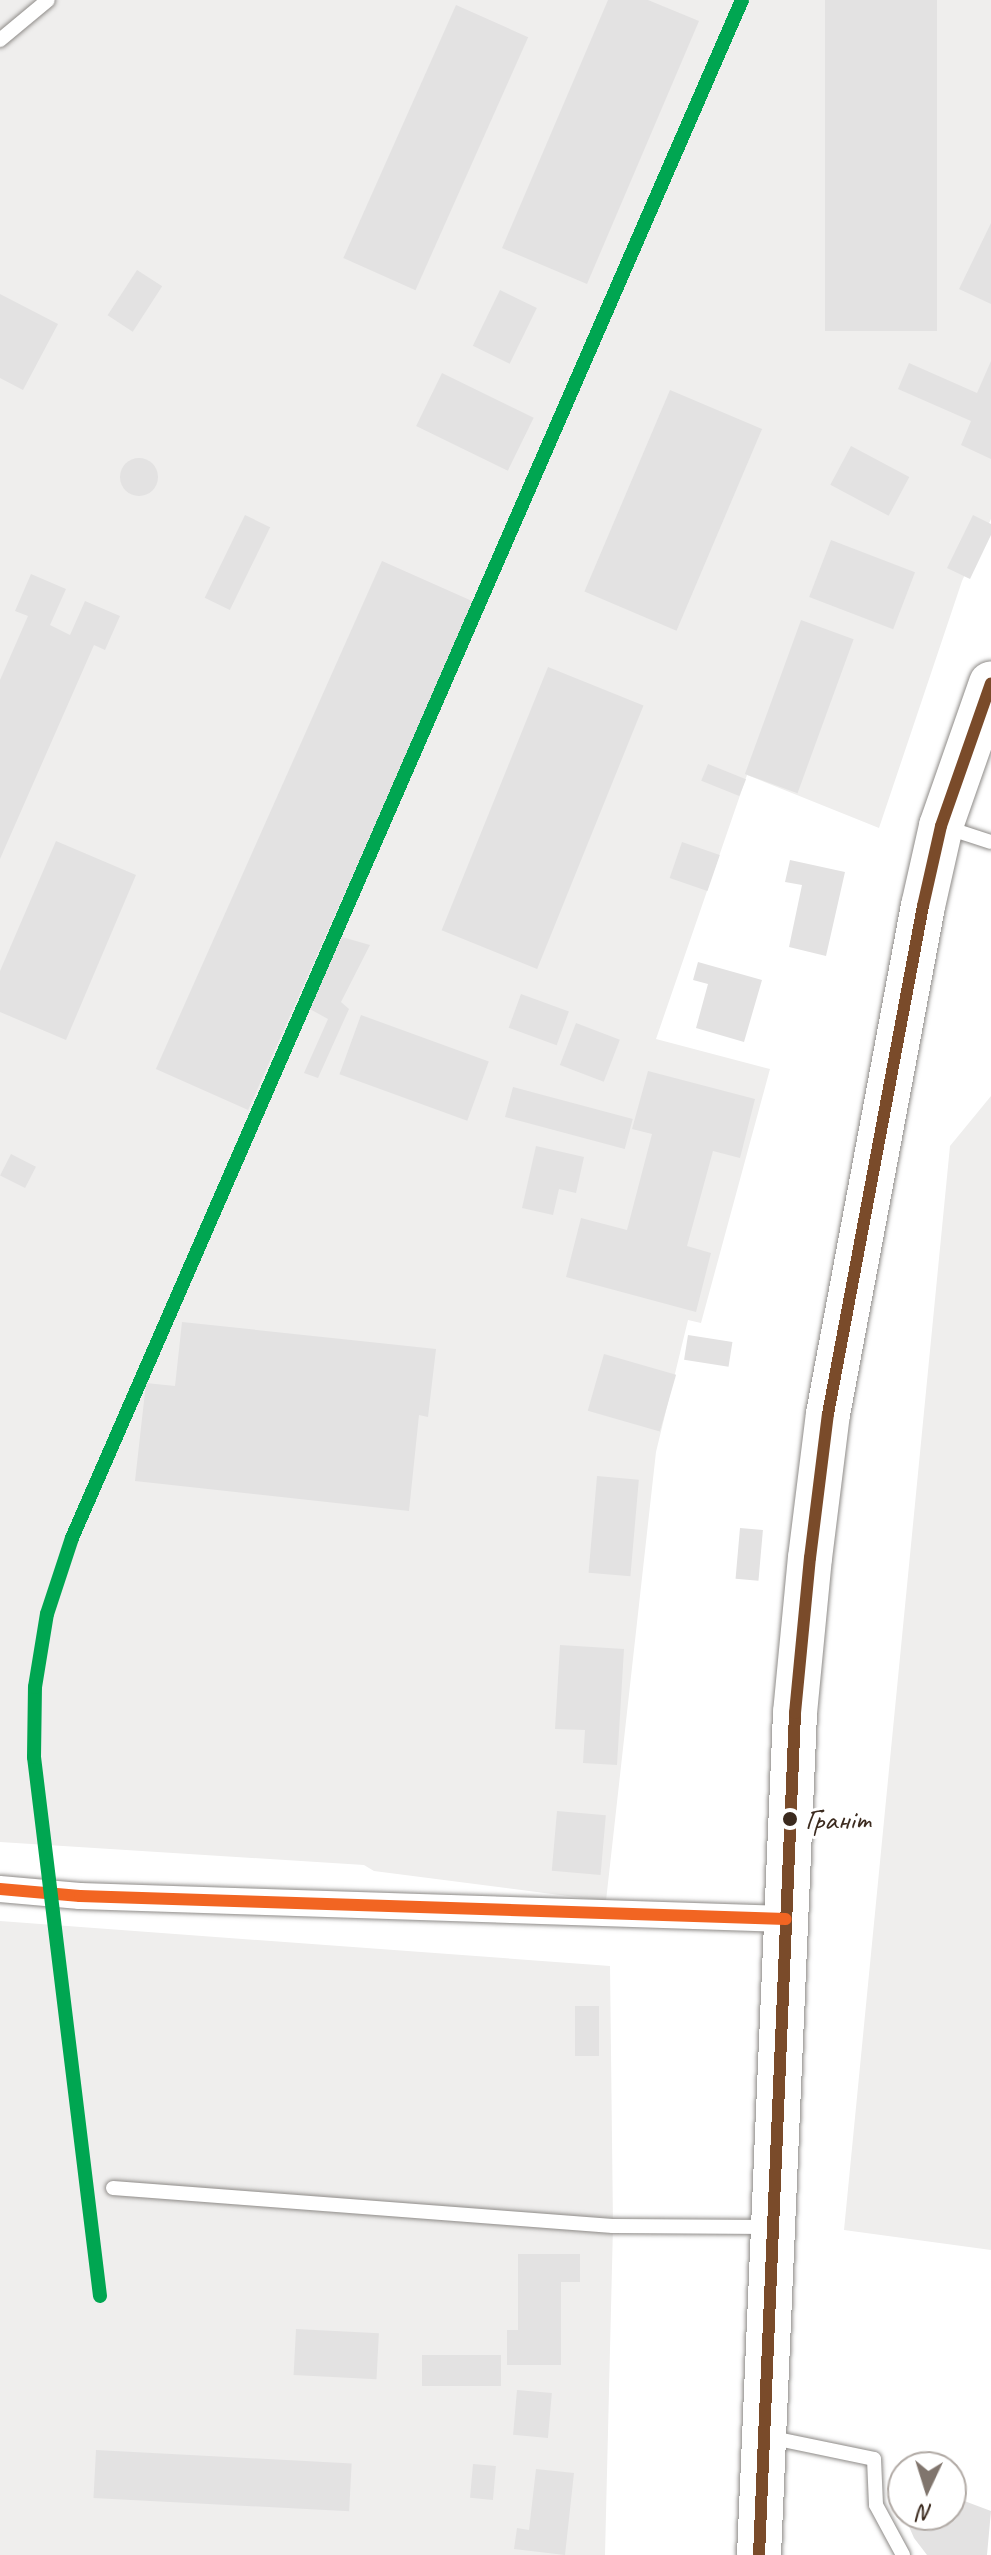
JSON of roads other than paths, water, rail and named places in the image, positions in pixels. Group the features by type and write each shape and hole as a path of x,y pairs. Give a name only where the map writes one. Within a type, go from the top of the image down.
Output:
{"highway":[{"path":"759,2555 795,1713 828,1414 941,826 991,683"}],"street":[{"path":"0,1889 112,1898 786,1919"}],"lane":[{"path":"0,40 48,0"},
{"path":"941,826 991,842"},
{"path":"113,2188 613,2226 773,2227"},
{"path":"764,2437 874,2459 876,2505 903,2555"}],"place":[{"name":"Граніт","path":"790,1819"}]}
